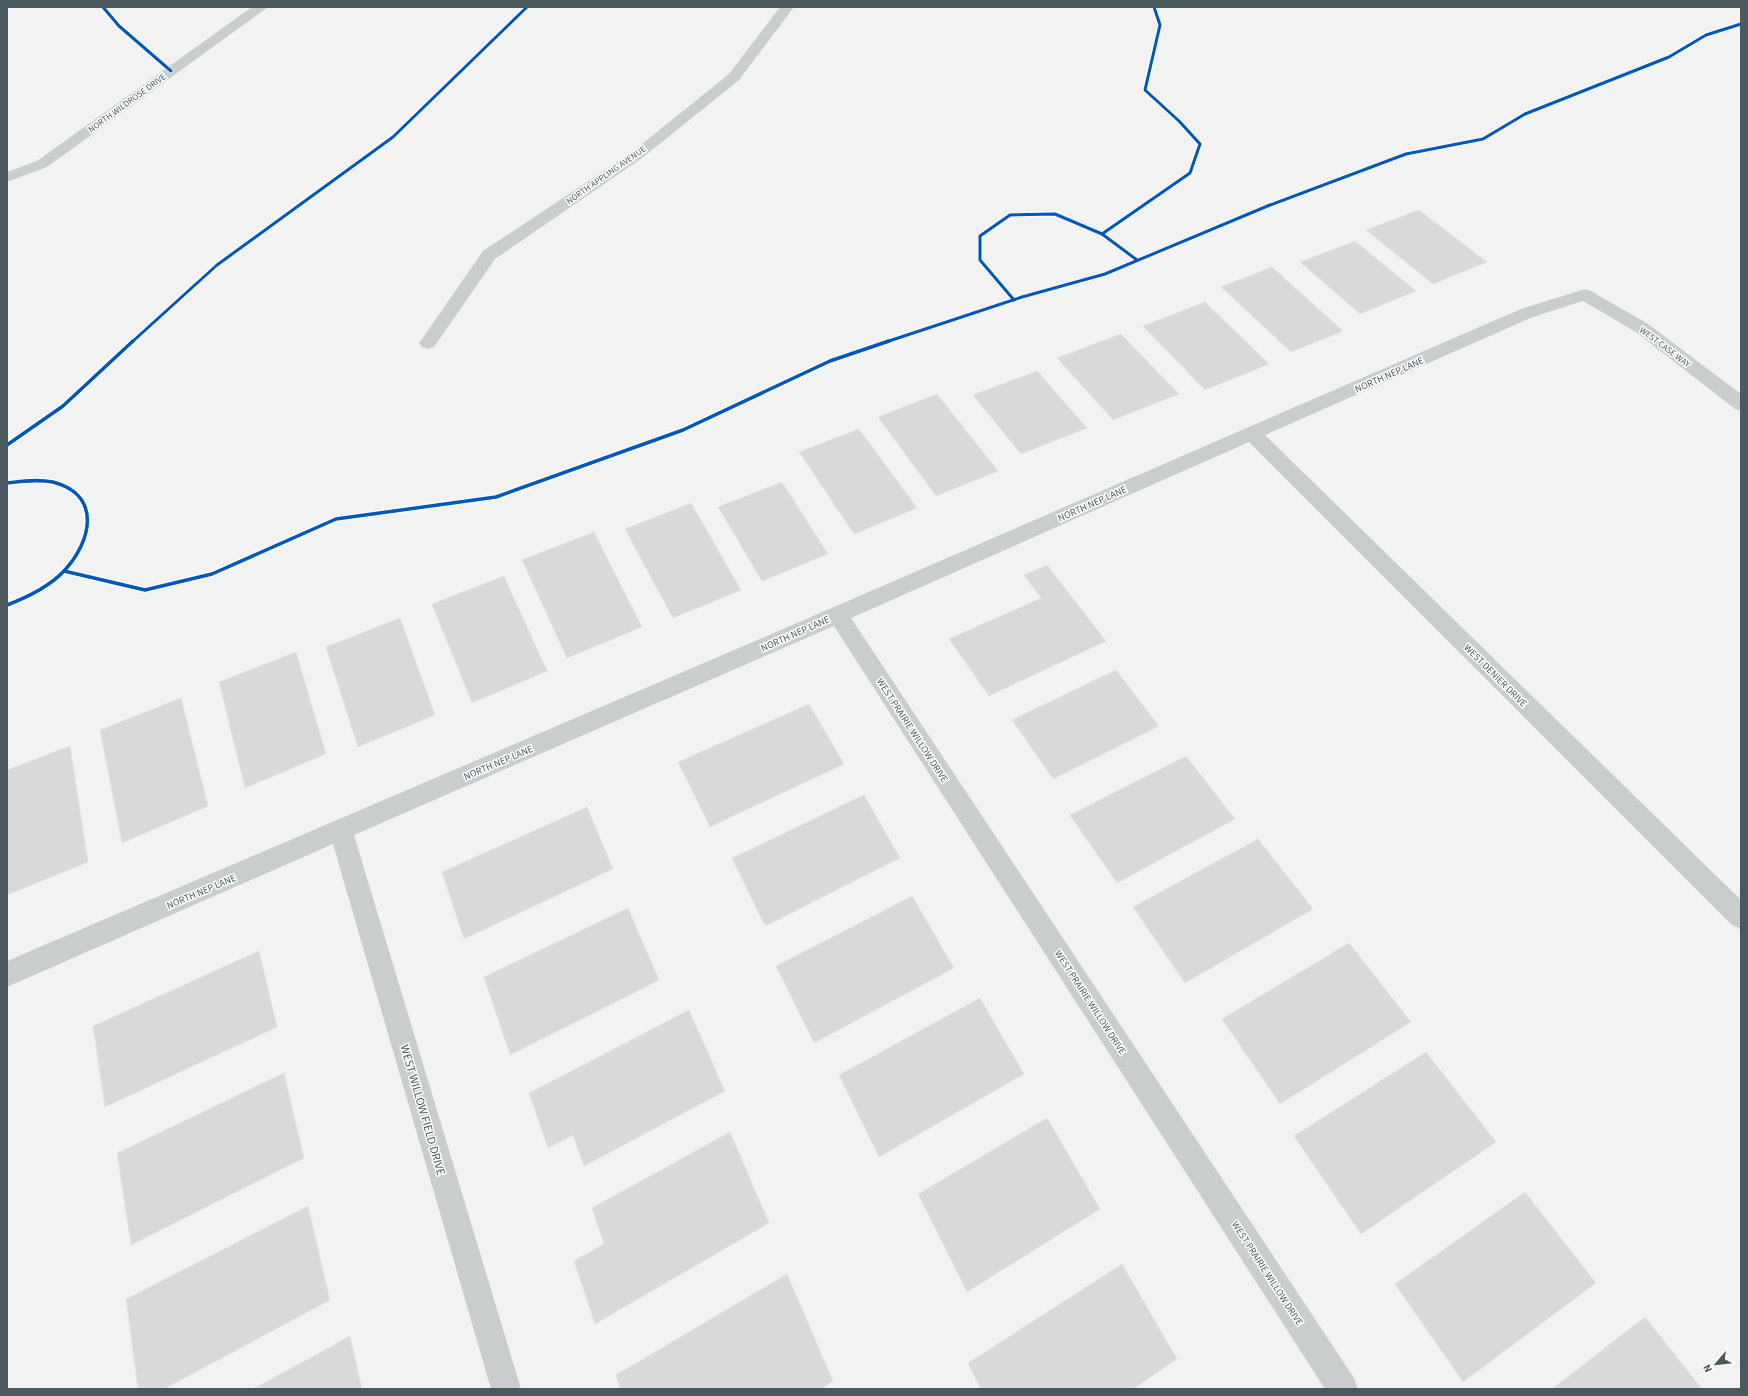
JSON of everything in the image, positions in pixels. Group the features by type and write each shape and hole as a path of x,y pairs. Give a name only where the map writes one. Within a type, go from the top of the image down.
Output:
{"street":[{"name":"NORTH WILDROSE DRIVE","path":"7,177 42,164 261,7"},
{"name":"NORTH APPLING AVENUE","path":"428,343 489,255 637,155 734,77 787,7"},
{"name":"WEST CASE WAY","path":"1585,294 1642,328 1741,404"},
{"name":"NORTH NEP LANE","path":"7,974 1252,434 1527,313 1585,294"},
{"name":"WEST DENIER DRIVE","path":"1252,434 1741,917"},
{"name":"WEST PRAIRIE WILLOW DRIVE","path":"838,614 1343,1389"},
{"name":"WEST WILLOW FIELD DRIVE","path":"341,830 506,1389"}],"building":[{"path":"1419,210 1487,262 1433,284 1366,230"},
{"path":"1355,241 1416,291 1360,314 1300,262"},
{"path":"1272,267 1343,331 1291,352 1221,287"},
{"path":"1205,302 1269,364 1205,390 1143,326"},
{"path":"1121,334 1179,394 1113,420 1057,358"},
{"path":"1037,371 1087,428 1021,454 973,395"},
{"path":"937,394 998,471 936,496 878,417"},
{"path":"859,429 917,508 854,534 799,452"},
{"path":"782,482 828,554 762,581 718,507"},
{"path":"691,503 741,590 673,618 625,529"},
{"path":"594,532 642,627 567,658 522,560"},
{"path":"1047,565 1106,641 989,696 949,639 1041,598 1024,575"},
{"path":"504,576 547,671 472,703 432,604"},
{"path":"400,618 435,715 358,747 326,647"},
{"path":"296,652 326,754 245,788 219,682"},
{"path":"1116,670 1159,726 1053,779 1012,720"},
{"path":"181,698 208,806 122,843 100,730"},
{"path":"809,704 844,764 710,827 678,762"},
{"path":"70,746 88,862 7,895 7,770"},
{"path":"1186,756 1235,819 1117,883 1070,815"},
{"path":"864,795 900,858 765,926 732,858"},
{"path":"587,807 613,869 464,939 442,872"},
{"path":"1258,839 1313,909 1185,983 1133,907"},
{"path":"912,896 954,968 814,1043 776,966"},
{"path":"628,908 659,980 510,1055 484,977"},
{"path":"1349,943 1411,1022 1280,1104 1222,1019"},
{"path":"259,951 277,1027 105,1107 93,1026"},
{"path":"980,998 1024,1074 879,1157 839,1075"},
{"path":"689,1010 725,1091 584,1166 573,1135 548,1148 529,1093"},
{"path":"1426,1052 1496,1142 1361,1234 1294,1136"},
{"path":"284,1073 304,1158 131,1245 117,1153"},
{"path":"1047,1118 1100,1209 967,1292 918,1194"},
{"path":"730,1132 769,1223 595,1324 574,1261 604,1244 592,1208"},
{"path":"1525,1192 1596,1283 1463,1382 1395,1284"},
{"path":"308,1206 330,1300 164,1389 138,1389 126,1299"},
{"path":"1122,1264 1177,1359 1133,1389 981,1389 968,1363"},
{"path":"787,1274 833,1381 821,1389 620,1389 616,1375"},
{"path":"1645,1317 1702,1389 1552,1389"},
{"path":"350,1336 362,1389 253,1389"}],"cycle path":[{"path":"103,7 119,26 171,71"},
{"path":"7,445 63,406 217,265 393,137 527,7"},
{"path":"1102,234 1190,173 1200,144 1179,121 1145,90 1160,25 1154,7"},
{"path":"64,571 145,590 212,574 336,519 496,497 683,430 830,361 1022,297 1105,274 1270,205 1406,154 1483,139 1525,114 1669,57 1706,35 1741,24"},
{"path":"1014,300 980,260 980,236 1010,215 1055,214 1102,234 1137,260"},
{"path":"7,483 33,480 46,481 58,484 73,491 82,500 87,511 88,523 86,536 81,548 64,571 52,582 37,591 7,605"}]}
